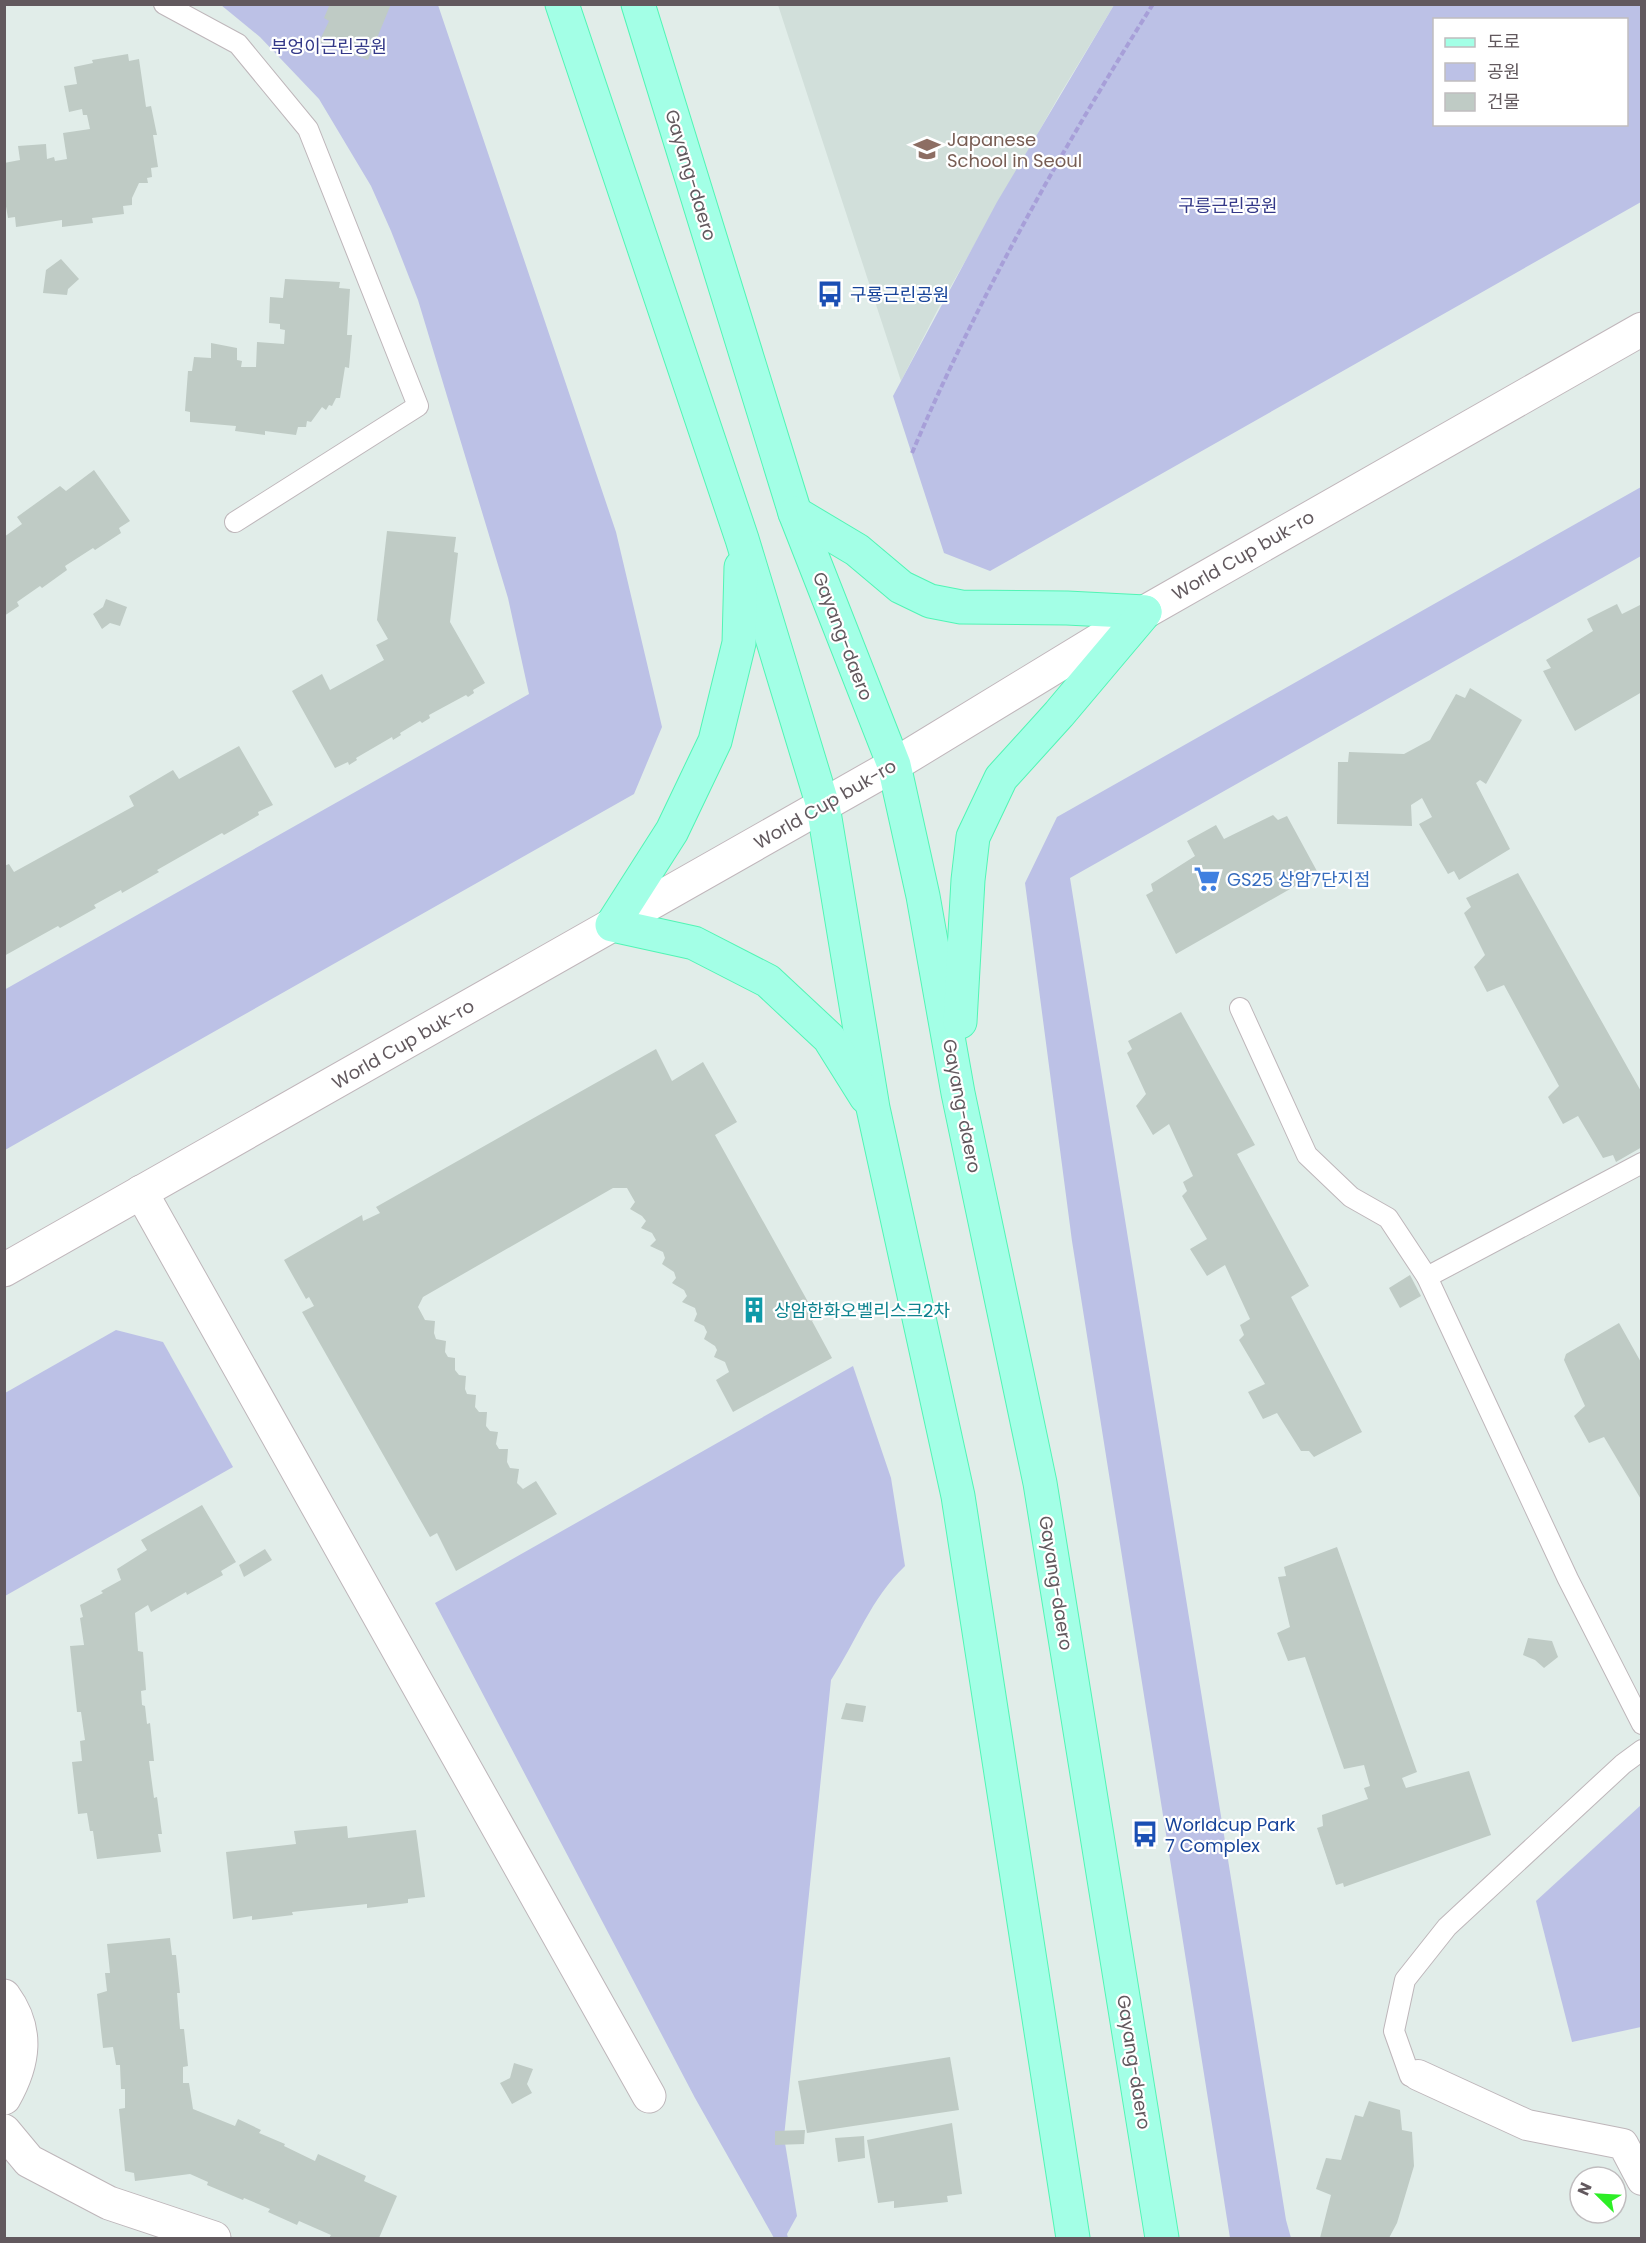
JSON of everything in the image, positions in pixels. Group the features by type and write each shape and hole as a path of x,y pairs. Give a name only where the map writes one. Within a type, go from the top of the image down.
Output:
{"main road":[{"path":"562,4 742,539 823,806 873,1108 958,1496 1073,2238"},
{"name":"Gayang-daero","path":"638,4 795,513 894,765 923,896 958,1093 1040,1483 1162,2238"},
{"name":"World Cup buk-ro","path":"4,1270 823,806 1144,612 1641,329"},
{"path":"795,513 856,550 902,587 930,602 961,607 1067,608 1144,612"},
{"path":"742,539 739,643 715,741 672,831 612,925 694,943 768,981 829,1038 873,1108"},
{"path":"958,1093 961,975 973,837 1001,778 1059,714 1144,612"},
{"path":"141,1192 649,2096"},
{"path":"4,1996 16,2016 21,2037 21,2059 15,2079 4,2098"},
{"path":"4,2131 29,2160 109,2203 214,2238"}],"street":[{"path":"1414,2075 1527,2126 1623,2144 1641,2180"}],"lane":[{"path":"164,4 238,44 308,129 418,406 235,522"},
{"path":"1240,1008 1307,1155 1351,1197 1388,1218 1427,1277 1568,1579 1641,1724"},
{"path":"1427,1277 1641,1163"},
{"path":"1414,2075 1394,2031 1405,1980 1447,1927 1641,1750"}],"path":[{"path":"912,453 945,377 1000,265 1061,155 1153,4"}],"shaded area":[{"name":"Japanese School in Seoul","path":"778,5 1114,5 1059,96 938,309 901,381"}],"green space":[{"name":"부엉이근린공원","path":"221,5 438,5 616,532 662,727 634,794 5,1150 4,990 529,694 508,598 418,300 371,186 319,99 260,37"},
{"name":"구릉근린공원","path":"1114,5 1641,5 1641,202 990,571 944,553 893,396 997,202"},
{"path":"1641,487 1641,556 1070,878 1286,2220 1291,2238 1230,2238 1072,1241 1025,883 1057,817"},
{"path":"116,1330 163,1342 233,1467 5,1596 5,1393"},
{"path":"853,1366 891,1478 905,1566 873,1606 831,1680 784,2137 797,2216 787,2234 788,2238 774,2238 695,2098 435,1603"},
{"path":"1641,1805 1641,2027 1572,2042 1536,1901"}],"building":[{"path":"330,4 391,4 368,60 319,42 329,21 324,18"},
{"path":"128,54 129,61 139,59 146,107 151,106 157,135 153,135 158,167 151,168 152,177 147,178 148,183 139,183 132,198 132,205 123,206 124,214 92,218 93,223 62,227 62,220 16,227 15,217 8,218 4,195 4,163 20,160 18,146 46,144 47,159 54,157 55,161 67,159 63,133 90,129 87,115 83,115 82,109 69,112 64,86 77,84 74,67 93,63 92,60"},
{"path":"61,259 79,279 68,289 67,295 43,293 46,270"},
{"path":"285,279 340,282 339,288 350,289 347,335 352,335 349,368 345,367 340,398 336,398 332,406 329,405 326,410 322,407 311,422 307,421 306,427 298,427 296,435 265,431 265,435 235,431 236,426 190,422 190,412 185,411 188,371 192,371 194,357 211,358 211,343 237,348 237,360 242,361 241,367 256,367 257,342 284,344 285,330 280,329 280,324 269,323 270,297 283,298"},
{"path":"94,470 130,521 119,528 121,533 65,566 67,570 17,602 19,606 4,616 4,537 22,524 17,517 60,486 66,491"},
{"path":"387,531 456,537 454,552 458,553 450,622 485,683 473,690 474,693 468,697 466,695 429,715 430,718 422,723 420,721 393,740 392,737 356,758 357,760 349,765 348,762 335,768 292,691 322,674 330,690 384,660 376,645 388,639 377,620"},
{"path":"106,599 127,607 120,626 110,623 102,629 93,614 103,607"},
{"path":"1617,604 1622,614 1642,604 1642,692 1575,731 1543,671 1551,668 1546,660 1593,631 1587,619"},
{"path":"1470,688 1522,720 1486,784 1480,780 1476,783 1510,849 1459,880 1454,871 1448,874 1419,824 1432,817 1422,798 1411,805 1412,826 1337,824 1338,762 1348,762 1349,752 1404,754 1430,740 1456,694 1465,698"},
{"path":"239,746 273,805 258,812 259,815 224,835 222,833 157,870 159,872 122,893 121,890 94,905 96,908 4,956 4,866 9,864 14,872 134,806 129,796 173,770 179,779"},
{"path":"1273,815 1278,820 1287,816 1318,873 1176,954 1146,895 1153,891 1151,884 1195,856 1187,841 1216,825 1224,839"},
{"path":"1518,873 1642,1093 1642,1147 1616,1162 1613,1155 1603,1158 1578,1116 1563,1124 1548,1097 1559,1086 1504,985 1487,992 1474,967 1485,955 1464,913 1471,907 1466,898"},
{"path":"1181,1012 1255,1145 1237,1154 1309,1286 1291,1297 1362,1432 1314,1457 1309,1451 1301,1451 1277,1413 1263,1419 1248,1392 1265,1384 1239,1340 1244,1335 1240,1325 1250,1319 1225,1265 1207,1276 1190,1249 1207,1239 1182,1196 1187,1191 1183,1182 1193,1176 1169,1124 1153,1135 1136,1106 1146,1094 1127,1053 1132,1049 1128,1041"},
{"name":"상암한화오벨리스크2차","path":"656,1049 672,1081 703,1062 737,1122 715,1135 817,1318 812,1321 832,1358 733,1412 716,1380 729,1372 725,1362 714,1357 717,1350 704,1339 707,1332 704,1326 694,1321 697,1314 695,1308 682,1302 687,1296 684,1290 672,1283 676,1278 674,1272 662,1264 665,1258 663,1252 650,1246 656,1240 652,1233 641,1228 646,1221 642,1216 630,1209 635,1202 627,1188 613,1188 423,1297 418,1307 425,1320 435,1321 436,1339 446,1341 445,1352 448,1357 455,1358 455,1370 459,1375 466,1376 467,1394 476,1395 475,1407 479,1412 487,1412 486,1426 490,1431 498,1432 496,1444 499,1449 508,1449 507,1462 510,1468 519,1469 517,1483 523,1489 536,1481 557,1514 456,1571 437,1533 430,1537 302,1312 314,1306 309,1297 306,1299 284,1260 362,1215 363,1221 380,1213 376,1207"},
{"path":"1410,1275 1421,1296 1400,1308 1389,1288"},
{"path":"1619,1323 1642,1364 1642,1501 1604,1437 1589,1443 1574,1416 1585,1406 1564,1360 1566,1354"},
{"path":"202,1505 236,1562 221,1571 223,1575 187,1595 186,1592 151,1612 148,1605 135,1613 138,1651 143,1652 146,1690 141,1691 142,1705 145,1706 147,1724 150,1723 154,1761 149,1761 162,1834 158,1834 161,1852 97,1859 93,1831 90,1831 87,1813 78,1814 72,1762 82,1761 80,1741 85,1740 81,1712 77,1712 70,1646 84,1645 80,1605 121,1580 117,1569 147,1550 141,1540"},
{"path":"1337,1547 1417,1772 1402,1778 1406,1788 1469,1771 1491,1835 1344,1887 1343,1883 1336,1885 1317,1828 1323,1826 1322,1815 1368,1799 1364,1788 1370,1786 1364,1765 1344,1769 1305,1657 1288,1661 1277,1633 1290,1627 1278,1577 1286,1576 1284,1567"},
{"path":"265,1549 272,1560 244,1577 239,1565"},
{"path":"1528,1638 1552,1641 1558,1657 1544,1668 1535,1660 1523,1655"},
{"path":"846,1703 866,1706 863,1722 841,1719"},
{"path":"347,1826 348,1838 416,1830 425,1897 408,1899 408,1903 367,1908 367,1904 292,1912 293,1915 252,1920 252,1916 233,1919 226,1852 296,1844 294,1831"},
{"path":"170,1938 172,1955 176,1955 180,1993 177,1993 180,2029 184,2029 188,2066 183,2067 183,2083 189,2083 193,2109 235,2126 238,2119 261,2130 259,2133 315,2161 318,2154 366,2176 364,2181 397,2196 379,2238 329,2238 331,2235 299,2221 297,2225 268,2212 270,2209 207,2185 208,2182 190,2174 135,2181 134,2173 125,2171 119,2109 125,2108 125,2089 121,2089 120,2065 116,2065 113,2047 103,2048 97,1994 107,1991 105,1973 110,1973 107,1944"},
{"path":"950,2057 959,2110 807,2133 798,2081"},
{"path":"514,2063 533,2069 527,2084 532,2093 512,2104 500,2083 510,2078"},
{"path":"1369,2101 1400,2110 1402,2130 1412,2132 1414,2166 1397,2223 1389,2238 1320,2238 1331,2195 1316,2189 1326,2158 1341,2160 1355,2115 1363,2117"},
{"path":"952,2123 962,2194 947,2196 948,2202 894,2208 894,2201 878,2203 867,2140"},
{"path":"805,2130 804,2144 775,2145 775,2131"},
{"path":"864,2136 865,2158 838,2162 835,2138"}],"place":[{"name":"Japanese School in Seoul","path":"927,149"},
{"name":"구룡근린공원","path":"830,294"},
{"name":"GS25 상암7단지점","path":"1207,879"},
{"name":"상암한화오벨리스크2차","path":"754,1310"},
{"name":"Worldcup Park 7 Complex","path":"1145,1834"}]}
